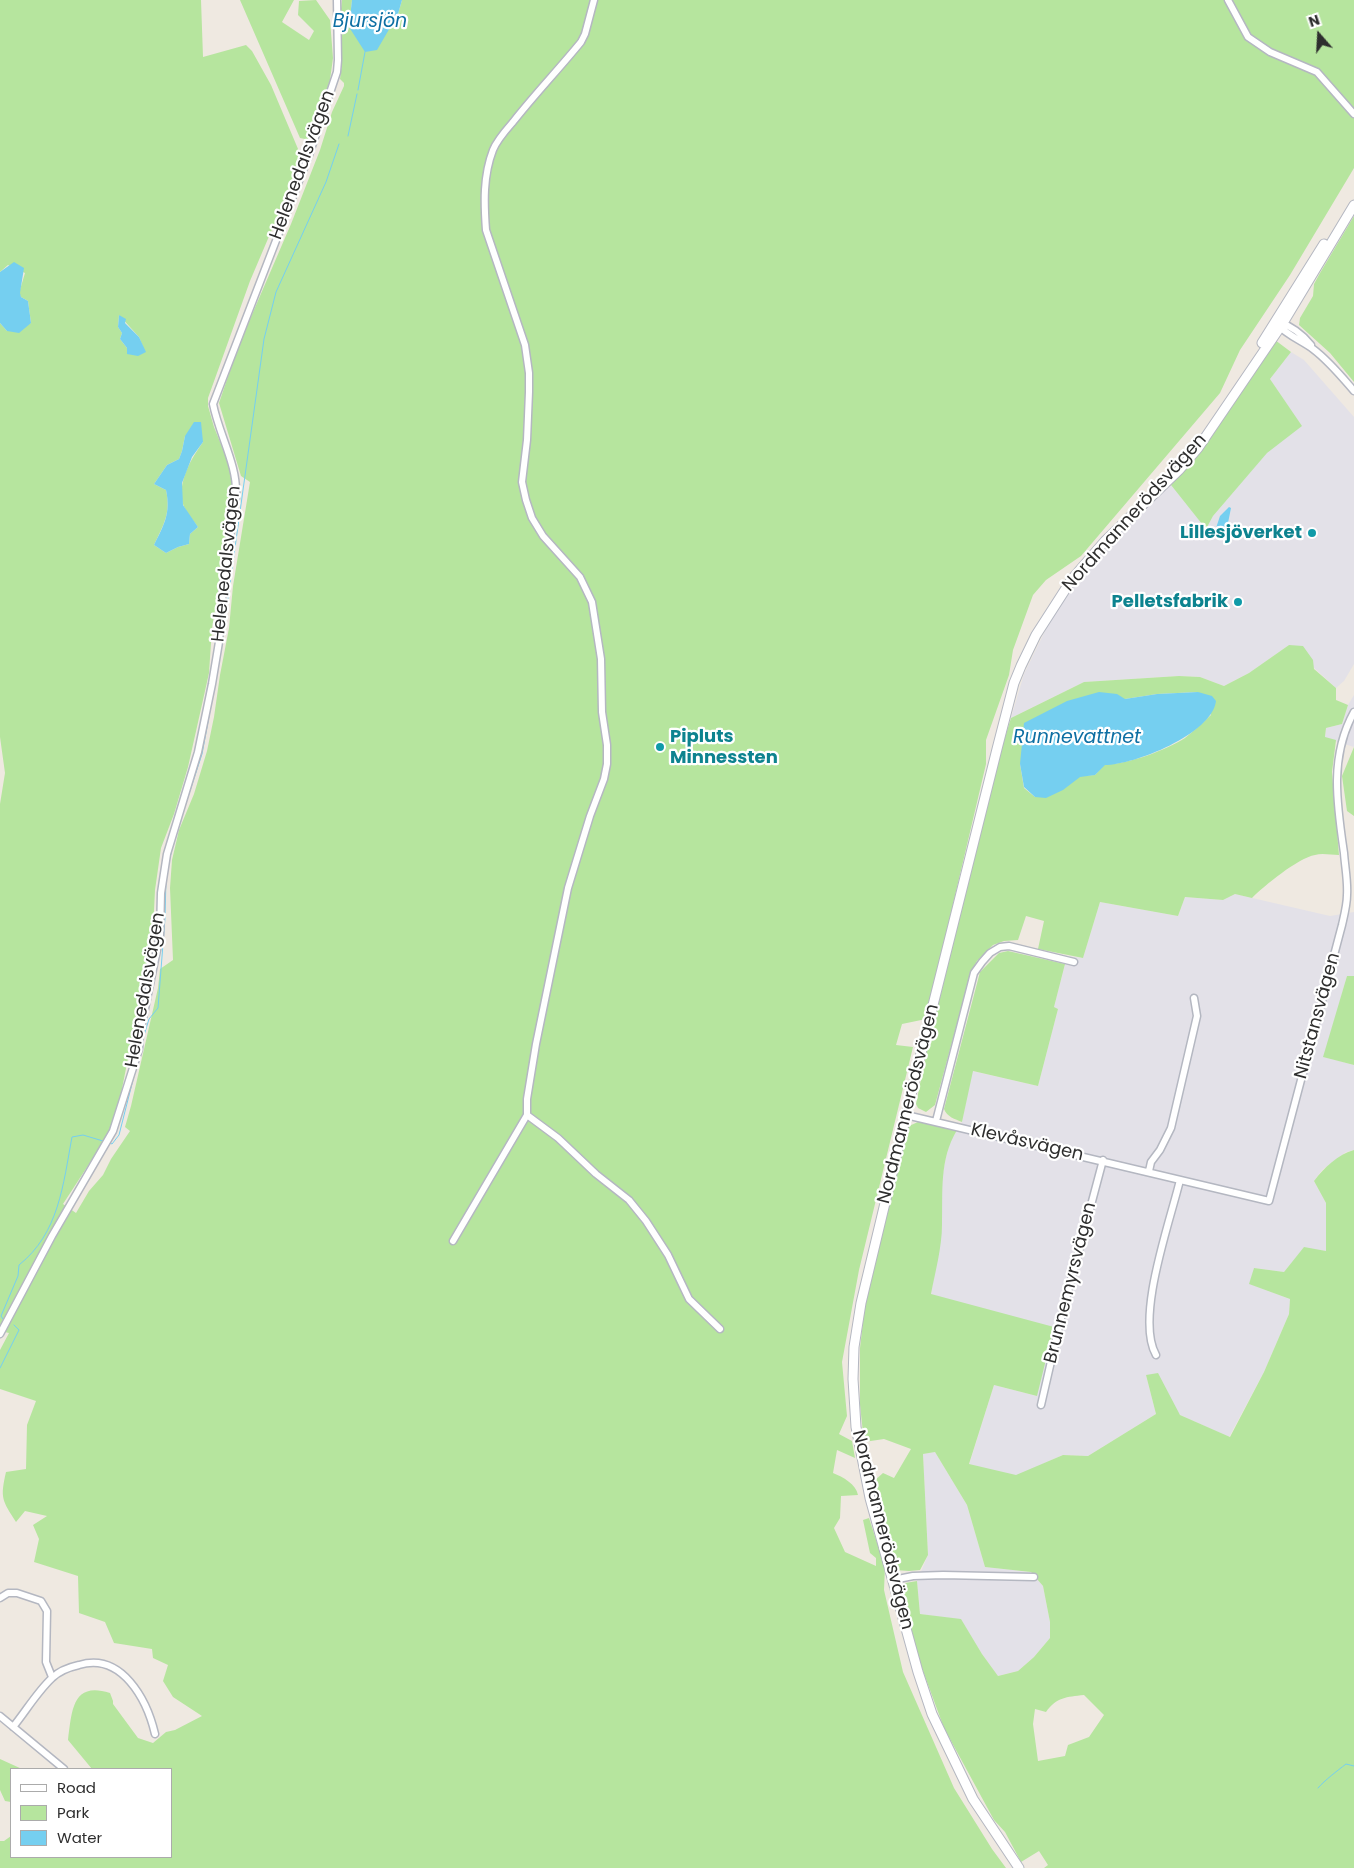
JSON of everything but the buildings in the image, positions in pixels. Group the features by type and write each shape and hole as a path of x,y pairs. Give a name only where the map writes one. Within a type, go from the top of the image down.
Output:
{"main road":[{"name":"Nordmannerödsvägen","path":"1280,324 1312,263 1354,201"},
{"name":"Nordmannerödsvägen","path":"1019,1868 973,1799 932,1714 918,1672 860,1454 853,1379 854,1347 860,1303 995,758 1014,683 1021,666 1036,635 1072,579 1105,541 1179,470 1198,448 1280,324 1354,205"}],"street":[{"name":"Helenedalsvägen","path":"0,1334 52,1236 107,1143 119,1116 139,1049 140,1033 160,935 161,893 167,854 198,752 219,642 224,575 237,486 213,404 309,155 337,72 336,0"},
{"path":"453,1241 527,1115 526,1099 568,888 590,816 604,779 607,764 607,745 602,712 601,659 592,602 580,576 543,536 532,518 522,482 527,440 529,373 525,345 486,230 485,184 494,147 522,110 581,42 594,0"},
{"path":"1228,0 1248,37 1270,52 1316,72 1354,114"},
{"path":"1280,324 1306,339 1314,350 1330,364 1354,391"},
{"name":"Nitstansvägen","path":"1269,1201 1342,925 1347,896 1346,867 1336,794 1337,766 1341,742 1347,724 1354,712"},
{"path":"936,1121 965,1002 974,973 982,962 1000,947 1009,946 1074,962"},
{"path":"1149,1171 1151,1162 1160,1150 1171,1128 1197,1016 1194,998"},
{"name":"Klevåsvägen","path":"906,1114 1269,1201"},
{"path":"527,1115 558,1138 596,1174 629,1200 646,1221 668,1255 689,1299 720,1329"},
{"name":"Brunnemyrsvägen","path":"1041,1405 1061,1318 1103,1160"},
{"path":"1156,1355 1150,1343 1148,1326 1150,1300 1180,1180"},
{"path":"893,1580 913,1576 936,1575 1034,1578"},
{"path":"0,1598 8,1593 17,1593 41,1601 47,1611 46,1662 52,1677"},
{"path":"13,1727 52,1677 69,1668 86,1663 113,1668 131,1682 141,1696 150,1715 155,1734"},
{"path":"0,1716 63,1768"}],"shaded area":[{"path":"1291,352 1304,360 1354,417 1354,664 1344,681 1336,688 1289,645 1249,673 1224,686 1200,677 1179,676 1084,682 1011,718 1024,674 1060,602 1110,541 1171,485 1206,528 1213,516 1267,452 1301,426 1270,379"},
{"path":"1354,695 1354,747 1325,738 1326,728 1342,724 1348,705"},
{"path":"1235,894 1330,916 1354,912 1354,976 1347,976 1324,1057 1354,1065 1354,1150 1346,1152 1322,1170 1314,1181 1326,1203 1326,1251 1304,1248 1284,1272 1254,1268 1250,1284 1290,1299 1289,1314 1264,1372 1229,1437 1180,1415 1146,1375 1156,1414 1088,1456 1063,1455 1016,1476 969,1465 994,1385 1037,1396 931,1295 942,1225 942,1177 949,1143 962,1122 972,1071 1038,1086 1058,1009 1054,1007 1067,956 1083,958 1100,902 1178,916 1185,897 1223,900"},
{"path":"935,1452 967,1505 985,1567 1031,1572 1043,1586 1050,1622 1050,1638 1034,1657 1018,1671 998,1676 961,1620 920,1614 917,1581 928,1555 923,1454"}],"green space":[{"path":"0,0 201,0 203,57 246,45 252,51 271,85 301,156 296,173 250,281 208,398 208,406 214,427 229,464 233,480 232,507 212,628 209,673 188,767 174,814 161,848 155,890 153,931 119,1104 106,1138 63,1204 76,1213 89,1191 103,1175 111,1159 130,1131 125,1127 158,988 160,969 173,960 170,888 172,860 179,830 194,794 207,751 229,628 233,586 250,482 241,476 219,403 238,347 291,224 320,150 332,112 344,86 340,79 342,61 339,25 342,0 352,0 349,27 398,14 402,0 1354,0 1354,168 1290,275 1240,350 1220,393 1081,556 1046,580 1033,595 1013,650 1009,675 986,740 986,764 926,1019 902,1024 896,1045 913,1047 859,1270 842,1362 847,1416 839,1434 852,1441 855,1458 837,1450 833,1473 852,1484 858,1495 841,1496 840,1518 834,1528 845,1552 876,1566 876,1558 870,1553 863,1520 869,1518 885,1567 884,1590 903,1672 954,1788 1006,1868 0,1868 0,1841 4,1841 10,1837 10,1858 172,1858 172,1768 91,1768 68,1740 73,1709 81,1695 88,1691 97,1690 110,1693 113,1704 138,1738 153,1743 166,1732 175,1730 202,1716 173,1697 163,1681 168,1665 153,1658 152,1649 114,1643 105,1622 79,1613 78,1576 34,1562 39,1539 33,1525 47,1516 25,1511 16,1522 5,1503 3,1493 6,1472 26,1469 27,1425 36,1401 0,1389 0,1350 9,1333 0,1331 0,804 5,773 0,737 0,323 7,331 31,323 28,301 21,297 19,293 25,273 8,265 0,272","holes":["119,315 139,337 143,347 127,348 120,339 122,333 118,327","185,436 203,442 186,471 182,487 184,507 198,527 190,534 189,544 166,553 154,545 164,524 167,512 166,490 154,484 167,465 179,459"]},
{"path":"240,0 294,0 282,22 309,40 314,31 298,15 299,1 316,0 330,20 333,58 330,80 310,140 300,138"},
{"path":"1354,216 1354,382 1330,353 1299,325 1300,318 1313,296 1314,284"},
{"path":"1275,340 1291,352 1270,379 1302,426 1267,453 1213,516 1206,529 1171,485 1226,415"},
{"path":"1289,645 1303,646 1313,660 1314,669 1336,688 1336,700 1348,705 1342,724 1326,728 1325,737 1336,740 1332,772 1339,855 1321,854 1308,857 1282,873 1252,898 1235,894 1223,900 1185,897 1178,916 1100,902 1083,958 1038,949 1044,921 1026,916 1018,940 1004,941 993,945 977,961 971,972 935,1105 926,1112 918,1108 916,1104 926,1054 1001,750 1011,718 1084,682 1179,676 1200,677 1224,686 1249,673","holes":["1198,692 1211,715 1185,738 1157,752 1124,762 1105,764 1095,775 1080,776 1035,797 1024,788 1020,764 1125,699 1157,694"]},
{"path":"1354,747 1354,816 1347,811 1342,776"},
{"path":"1008,951 1065,964 1054,1007 1058,1009 1038,1086 973,1071 962,1122 949,1116 944,1109 980,972 999,953"},
{"path":"1347,976 1354,976 1354,1065 1323,1057"},
{"path":"918,1122 957,1130 947,1153 943,1176 941,1242 931,1294 1054,1327 1037,1396 994,1385 969,1464 1016,1475 1063,1455 1088,1456 1156,1414 1146,1375 1158,1373 1180,1415 1230,1437 1264,1372 1289,1314 1290,1299 1249,1284 1254,1268 1284,1272 1304,1247 1326,1251 1326,1203 1314,1181 1332,1162 1354,1150 1354,1868 1044,1868 1048,1865 1039,1851 1021,1862 1005,1832 994,1820 944,1728 920,1663 901,1589 905,1583 917,1581 920,1614 961,1619 998,1676 1018,1671 1034,1657 1050,1638 1050,1622 1043,1586 1031,1572 985,1567 967,1505 935,1452 923,1454 928,1555 920,1570 895,1570 874,1481 883,1473 894,1478 911,1449 884,1439 864,1442 860,1405 860,1348 865,1304 909,1126","holes":["1084,1695 1104,1715 1089,1737 1068,1745 1065,1756 1038,1761 1033,1724 1035,1709 1046,1712 1054,1703 1062,1699"]},
{"path":"0,1759 20,1768 10,1768 10,1802 5,1801 0,1790"}],"water":[{"name":"Bjursjön","path":"352,0 402,0 398,14 377,50 365,52 349,27"},
{"path":"14,262 24,268 20,293 21,297 28,301 31,323 19,333 7,331 0,323 0,272"},
{"path":"119,315 126,319 125,323 139,337 146,352 138,356 127,354 127,348 120,339 122,333 118,327"},
{"path":"194,422 201,422 203,442 192,457 182,483 183,505 198,527 190,534 189,544 166,553 154,545 164,525 167,512 166,490 154,484 167,465 179,459 185,436"},
{"path":"1229,507 1231,508 1228,523 1229,543 1226,545 1216,528 1220,516"},
{"name":"Runnevattnet","path":"1099,692 1117,694 1125,699 1157,694 1198,692 1212,696 1216,701 1211,713 1201,725 1187,736 1134,760 1105,765 1095,775 1080,777 1063,790 1046,798 1035,797 1024,787 1020,764 1024,723 1067,701"}],"waterway":[{"path":"358,90 365,52"},
{"path":"348,136 357,94"},
{"path":"223,634 264,339 276,292 326,182 339,144"},
{"path":"184,809 202,754 219,662"},
{"path":"169,862 172,849"},
{"path":"142,1042 149,1019 158,1008 166,878"},
{"path":"110,1143 112,1144 119,1135 136,1068"},
{"path":"3,1319 1,1316 18,1276 19,1265 43,1238 51,1223 62,1190 72,1137 83,1135 103,1141"},
{"path":"0,1368 19,1330 14,1325"},
{"path":"1318,1788 1346,1764 1354,1766"}],"place":[{"name":"Lillesjöverket","path":"1312,533"},
{"name":"Pelletsfabrik","path":"1238,602"},
{"name":"Pipluts Minnessten","path":"660,747"}]}
